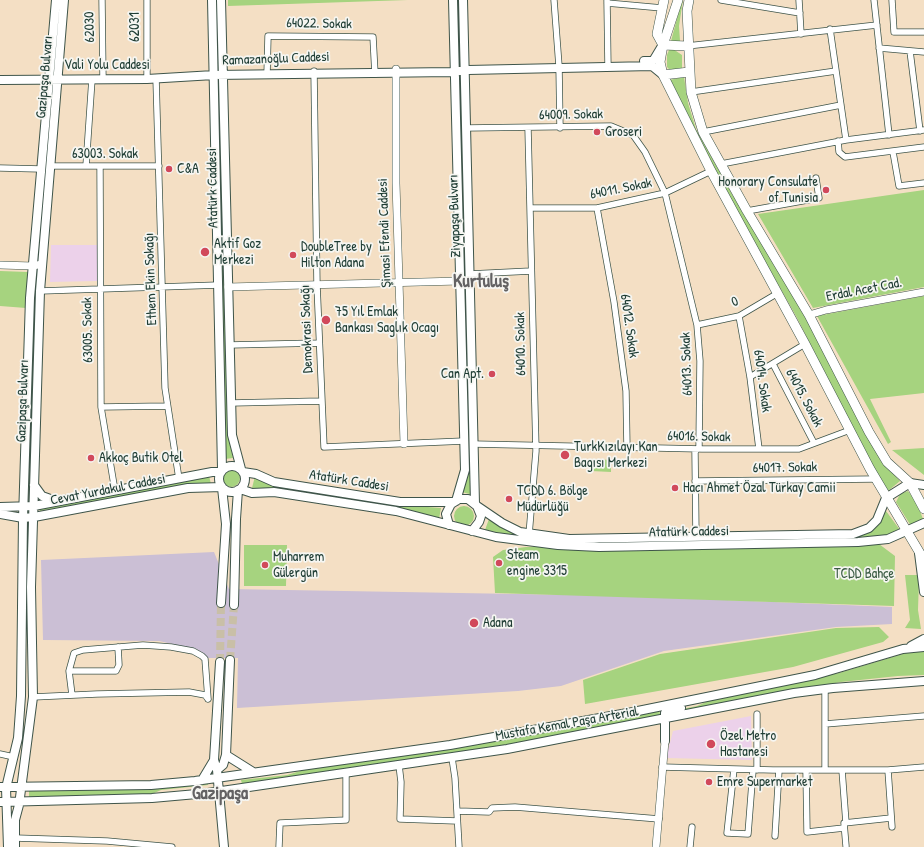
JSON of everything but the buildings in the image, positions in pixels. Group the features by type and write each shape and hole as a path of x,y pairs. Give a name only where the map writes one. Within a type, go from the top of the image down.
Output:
{"main road":[{"name":"Gazipaşa Bulvarı","path":"15,847 16,820 20,803 33,698 31,587 40,291 37,265 41,169 56,0"},
{"name":"Gazipaşa Bulvarı","path":"8,847 3,802 3,787 14,756 18,738 22,657 21,588 30,298 37,265 51,166 64,0"},
{"name":"Atatürk Caddesi","path":"212,0 219,285 221,470"},
{"name":"Atatürk Caddesi","path":"221,0 232,436 242,471 256,474 274,482 400,502 454,502"},
{"name":"Ziyapaşa Bulvarı","path":"453,0 466,128 473,444 476,504"},
{"name":"Ziyapaşa Bulvarı","path":"454,502 465,470 460,281 460,69 463,0"},
{"path":"678,0 663,45 660,62 663,75 711,171 778,293 886,498 922,556 924,592"},
{"path":"689,0 686,11 691,92 703,132 747,211 809,315 869,432 888,462 910,483 924,509"},
{"path":"663,45 657,34 664,3"},
{"name":"Ramazanoğlu Caddesi","path":"608,65 653,61 663,45"},
{"path":"663,45 687,46"},
{"name":"Ramazanoğlu Caddesi","path":"214,75 608,65 653,66 663,75"},
{"path":"663,75 689,72"},
{"name":"Vali Yolu Caddesi","path":"0,80 58,78 156,78 214,75"},
{"path":"221,602 226,524 222,487 218,478 221,470 230,465 242,471 245,482 239,490 236,519 234,605"},
{"name":"Cevat Yurdakul Caddesi","path":"0,507 34,506 221,470"},
{"path":"886,498 910,483 924,486"},
{"path":"34,484 42,496 57,502"},
{"path":"222,487 230,492 239,490"},
{"name":"Cevat Yurdakul Caddesi","path":"0,514 23,518 34,517 188,488 222,487"},
{"name":"Atatürk Caddesi","path":"239,490 252,493 274,492 396,511 449,525"},
{"name":"Atatürk Caddesi","path":"476,504 502,523 529,535 569,539 853,534 869,528 877,520 886,498"},
{"path":"464,499 476,504 480,516 479,522 472,531 449,525 446,514 454,502 464,499"},
{"name":"Atatürk Caddesi","path":"472,531 518,541 599,547 858,542 888,539 924,523"},
{"path":"906,648 924,639"},
{"path":"906,648 924,647"},
{"name":"Mustafa Kemal Paşa Arterial","path":"22,787 151,785 202,780 218,774 253,772 464,742 641,710 827,672 906,648"},
{"path":"218,774 226,755 230,660"},
{"path":"220,662 214,760 218,774 220,791 224,847"},
{"name":"Mustafa Kemal Paşa Arterial","path":"20,803 152,798 220,791 452,758 652,722 666,717 677,717 794,693 922,682"},
{"path":"665,741 666,717 672,709 698,704 707,697"},
{"path":"641,710 644,712 657,709 666,717"},
{"path":"665,730 677,717"},
{"path":"652,722 659,724 665,730"},
{"path":"226,755 253,772"},
{"path":"202,780 214,760"},
{"path":"3,787 22,787"},
{"path":"3,802 20,803"}],"street":[{"name":"62030","path":"102,0 103,79"},
{"name":"62031","path":"147,0 147,78"},
{"path":"554,0 559,66 560,128"},
{"path":"721,0 800,13"},
{"path":"799,0 801,34"},
{"path":"874,0 889,135"},
{"path":"892,0 894,32 924,32"},
{"path":"608,65 607,2 664,3"},
{"path":"687,46 877,25"},
{"path":"830,30 846,140"},
{"name":"64022. Sokak","path":"267,73 268,36 374,37 375,71"},
{"path":"880,48 924,52"},
{"path":"720,164 838,141 922,131 910,51"},
{"name":"Şimasi Efendi Caddesi","path":"396,71 396,183 404,444"},
{"path":"691,92 836,71"},
{"name":"Demokrasi Sokağı","path":"314,72 317,285 324,447 464,440"},
{"name":"Ethem Ekin Sokağı","path":"156,78 167,406 180,479"},
{"path":"86,166 92,79"},
{"path":"703,132 841,105"},
{"name":"64009. Sokak","path":"466,128 560,128 611,126 633,135 645,152 665,193"},
{"name":"64010. Sokak","path":"528,128 536,446 529,535"},
{"path":"838,141 839,152 845,157 924,147"},
{"path":"893,152 899,186 924,183"},
{"name":"63003. Sokak","path":"51,166 159,166"},
{"name":"63005. Sokak","path":"100,166 101,407 115,491"},
{"path":"0,168 41,169"},
{"name":"64011. Sokak","path":"530,208 597,208 665,193 711,171"},
{"path":"747,211 819,198 816,178"},
{"name":"64013. Sokak","path":"665,193 698,324 700,361 699,447 695,452 696,537"},
{"name":"64012. Sokak","path":"597,208 614,302 626,391 627,448"},
{"path":"0,265 37,265"},
{"path":"470,274 531,272"},
{"path":"228,287 460,281"},
{"path":"40,291 219,285"},
{"name":"Erdal Acet Cad.","path":"809,315 826,310 924,292"},
{"name":"0","path":"698,324 739,316 778,293"},
{"name":"64014. Sokak","path":"739,316 750,377 759,449"},
{"path":"229,345 319,343"},
{"path":"750,377 805,344"},
{"name":"64015. Sokak","path":"773,364 814,443"},
{"path":"231,403 321,400"},
{"path":"101,407 167,406"},
{"name":"64016. Sokak","path":"473,444 627,448 799,449 850,430"},
{"name":"64017. Sokak","path":"695,481 876,479"},
{"path":"33,698 72,695 189,692 205,695 208,699 205,659 193,651 171,647 143,645 77,652 72,656 69,671 72,695"},
{"path":"69,671 116,671 119,665 118,647"},
{"path":"825,770 827,689"},
{"path":"734,769 728,833 748,834 755,770 757,714"},
{"path":"825,724 924,716"},
{"path":"656,847 665,741"},
{"path":"0,754 14,756"},
{"path":"452,758 458,811 459,847"},
{"path":"398,765 400,782 400,819 458,821"},
{"path":"662,767 755,770 888,770 924,767"},
{"path":"774,836 779,770"},
{"path":"806,770 807,832 891,818"},
{"path":"842,770 846,846"},
{"path":"888,770 892,827"},
{"path":"279,847 280,824 346,820 346,773"},
{"path":"458,811 489,812 492,808 515,807 659,819"},
{"path":"690,847 692,827"},
{"path":"15,838 172,847"}],"shaded area":[{"path":"51,245 97,245 97,281 50,282"},
{"path":"214,552 229,589 632,596 892,607 892,624 836,627 664,651 561,686 518,691 237,708 238,658 208,658 198,650 159,641 43,640 41,560"},
{"name":"Özel Metro Hastanesi","path":"751,716 752,760 666,758 673,731"}],"green space":[{"path":"228,0 408,0 228,6"},
{"path":"682,0 679,26 680,41 671,41"},
{"path":"673,49 682,55 682,68 678,71 670,70 667,67 667,55 669,50"},
{"path":"684,77 688,103 696,129 733,196 803,312 883,463 900,481 888,491 874,469 796,316 729,198 669,80"},
{"path":"458,78 462,78 473,495 462,492 469,469"},
{"path":"219,84 228,436 233,458 225,459 217,85"},
{"path":"924,190 924,287 813,308 758,214"},
{"path":"36,269 38,269 31,500 29,500"},
{"path":"0,271 28,272 26,308 0,306"},
{"path":"924,296 924,393 870,399 891,442 888,444 817,316"},
{"path":"924,448 924,475 892,450"},
{"path":"592,459 611,460 611,472 591,471"},
{"path":"231,469 237,472 240,478 237,484 231,487 225,484 222,478 225,472"},
{"path":"209,476 211,484 188,484 40,511 40,509"},
{"path":"255,476 401,505 441,508 439,519 362,503 273,488 252,488"},
{"path":"908,491 917,503 923,519 911,526 896,502 900,494"},
{"path":"464,506 471,509 474,516 471,523 464,526 457,523 454,516 457,509"},
{"path":"886,511 900,530 881,537 858,539 592,544 549,542 485,530 489,519 518,535 572,542 858,536 877,525"},
{"name":"TCDD Bahçe","path":"879,544 895,556 894,606 495,593 493,557 503,550 526,547"},
{"name":"Muharrem Gülergün","path":"244,545 287,545 286,586 244,586"},
{"path":"905,575 917,575 919,580 918,610 921,629 905,628 910,620"},
{"path":"879,627 889,637 883,642 793,667 585,704 583,680 660,654 836,628"},
{"path":"924,651 924,675 841,682 673,713 672,711 697,706 708,701 839,673 906,653"},
{"path":"659,711 661,716 511,744 242,784 241,780 287,775 310,768 490,742"},
{"path":"208,784 161,790 152,794 29,798 29,791 155,789"}],"tunnel":[{"path":"220,662 221,603"},
{"path":"230,660 234,605"}],"place":[{"name":"Groseri","path":"597,132"},
{"name":"C&A","path":"169,169"},
{"name":"Honorary Consulate of Tunisia","path":"826,190"},
{"name":"Aktif Goz Merkezi","path":"205,252"},
{"name":"DoubleTree by Hilton Adana","path":"293,255"},
{"name":"75 Yıl Emlak Bankası Saglık Ocagı","path":"326,320"},
{"name":"Can Apt.","path":"492,374"},
{"name":"TurkKızılayı Kan Bagısı Merkezi","path":"565,455"},
{"name":"Akkoç Butik Otel","path":"91,458"},
{"name":"Hacı Ahmet Özal Türkay Camii","path":"675,488"},
{"name":"TCDD 6. Bölge Müdürlüğü","path":"509,499"},
{"name":"Steam engine 3315","path":"499,563"},
{"name":"Muharrem Gülergün","path":"265,565"},
{"name":"Adana","path":"474,623"},
{"name":"Özel Metro Hastanesi","path":"711,744"},
{"name":"Emre Supermarket","path":"709,782"}],"district":[{"name":"Kurtuluş","path":"481,282"},
{"name":"Gazipaşa","path":"220,794"}]}
